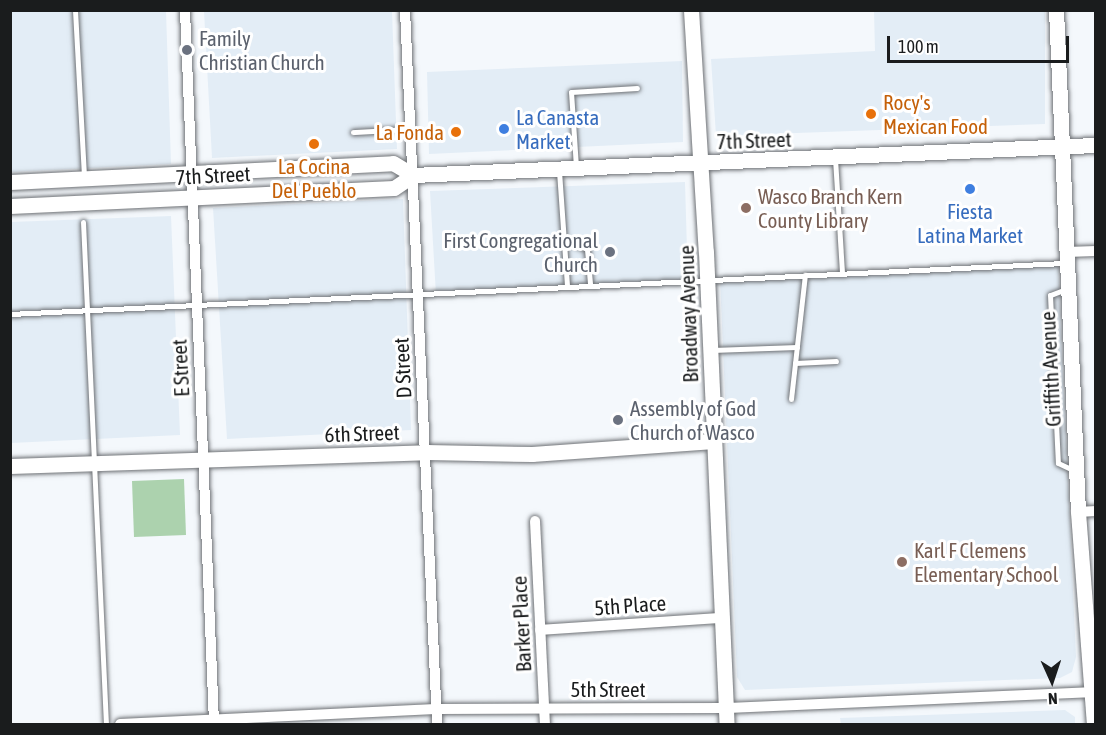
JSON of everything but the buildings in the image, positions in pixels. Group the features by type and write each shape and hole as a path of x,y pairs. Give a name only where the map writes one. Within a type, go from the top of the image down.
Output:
{"street":[{"name":"E Street","path":"185,10 214,722"},
{"name":"D Street","path":"405,10 437,724"},
{"name":"Broadway Avenue","path":"691,10 708,278 726,724"},
{"name":"Griffith Avenue","path":"1056,10 1078,512 1095,692 1094,724"},
{"name":"7th Street","path":"10,206 394,188 413,175 1095,145"},
{"name":"7th Street","path":"10,182 393,163 413,175"},
{"path":"1066,258 1095,251"},
{"name":"6th Street","path":"10,466 426,452 532,454 714,441"},
{"path":"1078,512 1095,511"},
{"name":"Barker Place","path":"536,521 545,724"},
{"name":"5th Place","path":"540,630 722,618"},
{"name":"5th Street","path":"120,724 214,722 436,709 727,708 1095,692"}],"lane":[{"path":"75,10 84,178"},
{"path":"576,169 572,92 637,88"},
{"path":"353,132 411,129"},
{"path":"835,158 842,273"},
{"path":"559,170 567,286"},
{"path":"83,222 106,724"},
{"path":"564,240 587,249 590,285"},
{"path":"10,314 842,273 1066,258"},
{"path":"791,399 805,274"},
{"path":"710,351 797,347"},
{"path":"795,363 836,362"}],"shaded area":[{"path":"10,11 166,11 171,164 11,172"},
{"path":"204,11 392,11 397,149 212,158"},
{"path":"874,11 1045,11 1045,124 716,136 711,59 875,51"},
{"path":"682,61 683,142 429,154 427,72"},
{"path":"685,182 688,284 436,295 430,191"},
{"path":"403,199 411,430 227,439 213,208"},
{"path":"171,216 180,435 11,443 11,222"},
{"name":"Karl F Clemens Elementary School","path":"1058,263 1076,657 1072,672 1060,678 745,690 737,677 720,278"},
{"path":"1065,710 1075,717 1075,724 841,724 840,718"}],"green space":[{"path":"184,479 186,535 134,537 132,481"}],"place":[{"name":"Family Christian Church","path":"187,50"},
{"name":"Rocy's Mexican Food","path":"871,114"},
{"name":"La Canasta Market","path":"504,129"},
{"name":"La Fonda","path":"456,132"},
{"name":"La Cocina Del Pueblo","path":"314,144"},
{"name":"Fiesta Latina Market","path":"970,189"},
{"name":"Wasco Branch Kern County Library","path":"746,208"},
{"name":"First Congregational Church","path":"610,252"},
{"name":"Assembly of God Church of Wasco","path":"618,420"},
{"name":"Karl F Clemens Elementary School","path":"902,562"}]}
